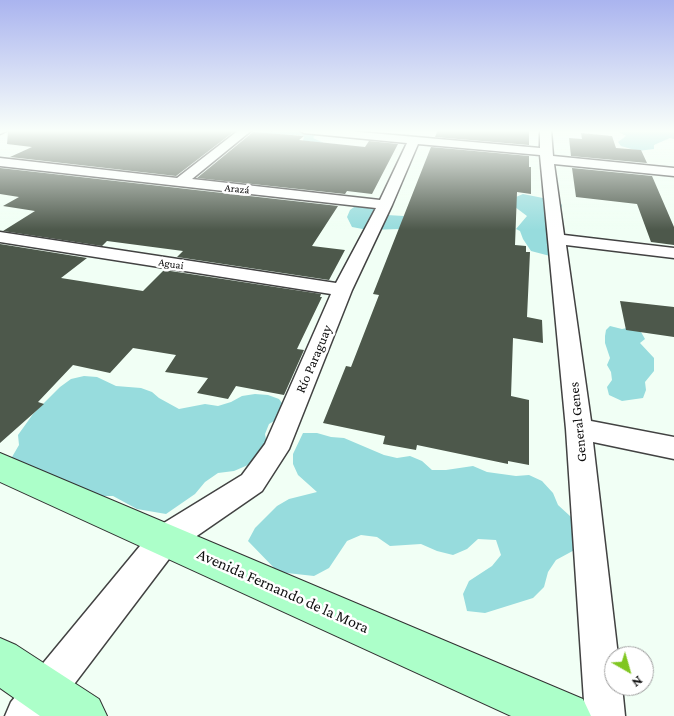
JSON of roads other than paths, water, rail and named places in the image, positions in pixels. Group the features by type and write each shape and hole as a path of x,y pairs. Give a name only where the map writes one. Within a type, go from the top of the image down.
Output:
{"main road":[{"name":"Avenida Fernando de la Mora","path":"0,466 566,716"},
{"path":"0,661 34,704 82,716"}],"street":[{"name":"Arazá","path":"13,163 385,205"},
{"path":"180,182 204,163"},
{"name":"Río Paraguay","path":"34,704 166,539 252,482 276,449 342,290 404,163"},
{"name":"General Genes","path":"548,163 579,429 605,716"},
{"path":"630,163 674,172"},
{"name":"Aguai","path":"0,238 342,290"},
{"path":"557,239 674,253"},
{"path":"579,429 674,448"}]}
